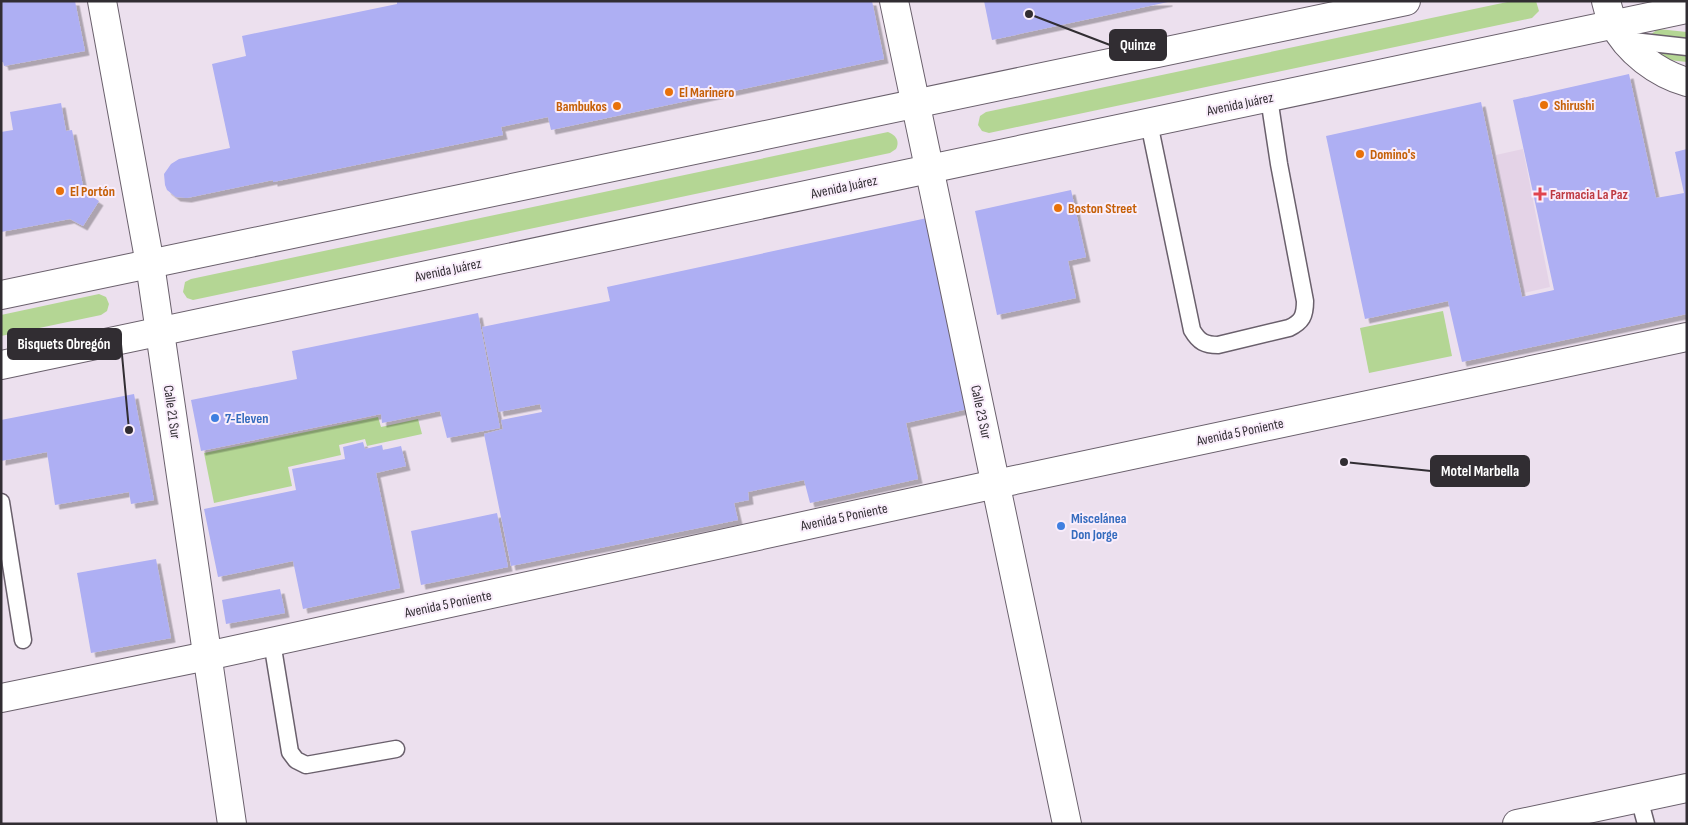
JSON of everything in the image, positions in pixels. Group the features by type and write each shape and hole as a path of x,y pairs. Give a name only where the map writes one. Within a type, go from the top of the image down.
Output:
{"main road":[{"name":"Calle 21 Sur","path":"102,1 150,264 159,331 166,364 232,824"},
{"name":"Calle 23 Sur","path":"894,1 1067,824"},
{"path":"1,296 1406,1"},
{"name":"Avenida Juárez","path":"1,365 1687,8"},
{"path":"1615,22 1647,63 1674,79 1687,82"},
{"name":"Avenida 5 Poniente","path":"1,698 207,656 996,484 1687,337"},
{"path":"1517,824 1687,788"}],"lane":[{"path":"1615,22 1687,47"},
{"path":"1149,123 1192,330 1198,339 1207,345 1218,345 1289,328 1299,323 1305,313 1305,301 1269,98"},
{"path":"1,502 23,640"},
{"path":"272,642 290,752 296,760 306,765 396,750"},
{"path":"1639,798 1646,824"}],"shaded area":[{"path":"1523,149 1550,287 1524,293 1496,155"}],"green space":[{"path":"1512,1 1536,1 1539,11 1532,18 989,133 982,131 978,125 980,116 986,112"},
{"path":"1658,29 1687,32 1687,62 1660,59 1647,40"},
{"path":"888,132 897,141 896,149 890,153 193,300 187,298 183,292 185,282 191,279"},
{"path":"99,294 106,297 109,304 107,311 101,315 1,336 1,315"},
{"path":"1443,311 1452,356 1369,373 1360,328"},
{"path":"378,417 381,427 418,419 422,434 367,446 365,439 339,445 341,455 288,467 292,486 214,503 204,453"}],"building":[{"path":"1,1 75,1 85,51 4,66 3,62 1,62"},
{"path":"397,1 872,1 884,59 551,130 548,117 501,127 503,135 187,198 176,197 167,190 164,174 171,164 179,159 230,148 212,64 246,56 242,36 397,4"},
{"path":"984,1 1168,1 1168,2 992,40"},
{"path":"1629,74 1656,198 1684,193 1675,152 1687,149 1687,314 1462,362 1448,301 1365,319 1326,136 1481,102 1522,297 1554,290 1513,100"},
{"path":"61,103 66,131 72,130 84,191 99,201 83,226 70,219 1,232 1,132 13,130 10,112"},
{"path":"1071,190 1086,257 1068,261 1076,298 997,315 975,211"},
{"path":"927,218 968,409 906,423 918,479 810,503 804,480 748,492 749,500 734,503 738,520 511,566 484,434 503,429 501,420 542,412 540,404 499,412 482,327 610,301 607,287"},
{"path":"478,313 500,428 447,438 440,411 382,423 381,414 201,451 191,400 297,379 292,351"},
{"path":"134,394 154,500 131,504 129,492 55,505 47,452 1,461 1,420"},
{"path":"363,442 365,449 382,445 383,450 401,446 406,466 376,473 400,588 303,609 293,561 218,577 204,509 296,490 292,469 345,459 343,447"},
{"path":"497,513 508,567 421,585 411,531"},
{"path":"156,559 171,638 91,653 77,573"},
{"path":"280,589 285,613 226,624 222,600"}],"place":[{"name":"Quinze","path":"1029,14"},
{"name":"El Marinero","path":"669,92"},
{"name":"Shirushi","path":"1544,105"},
{"name":"Bambukos","path":"617,106"},
{"name":"Domino's","path":"1360,154"},
{"name":"El Portón","path":"60,191"},
{"name":"Farmacia La Paz","path":"1540,194"},
{"name":"Boston Street","path":"1058,208"},
{"name":"7-Eleven","path":"215,418"},
{"name":"Bisquets Obregón","path":"129,430"},
{"name":"Motel Marbella","path":"1344,462"},
{"name":"Miscelánea Don Jorge","path":"1061,526"}]}
